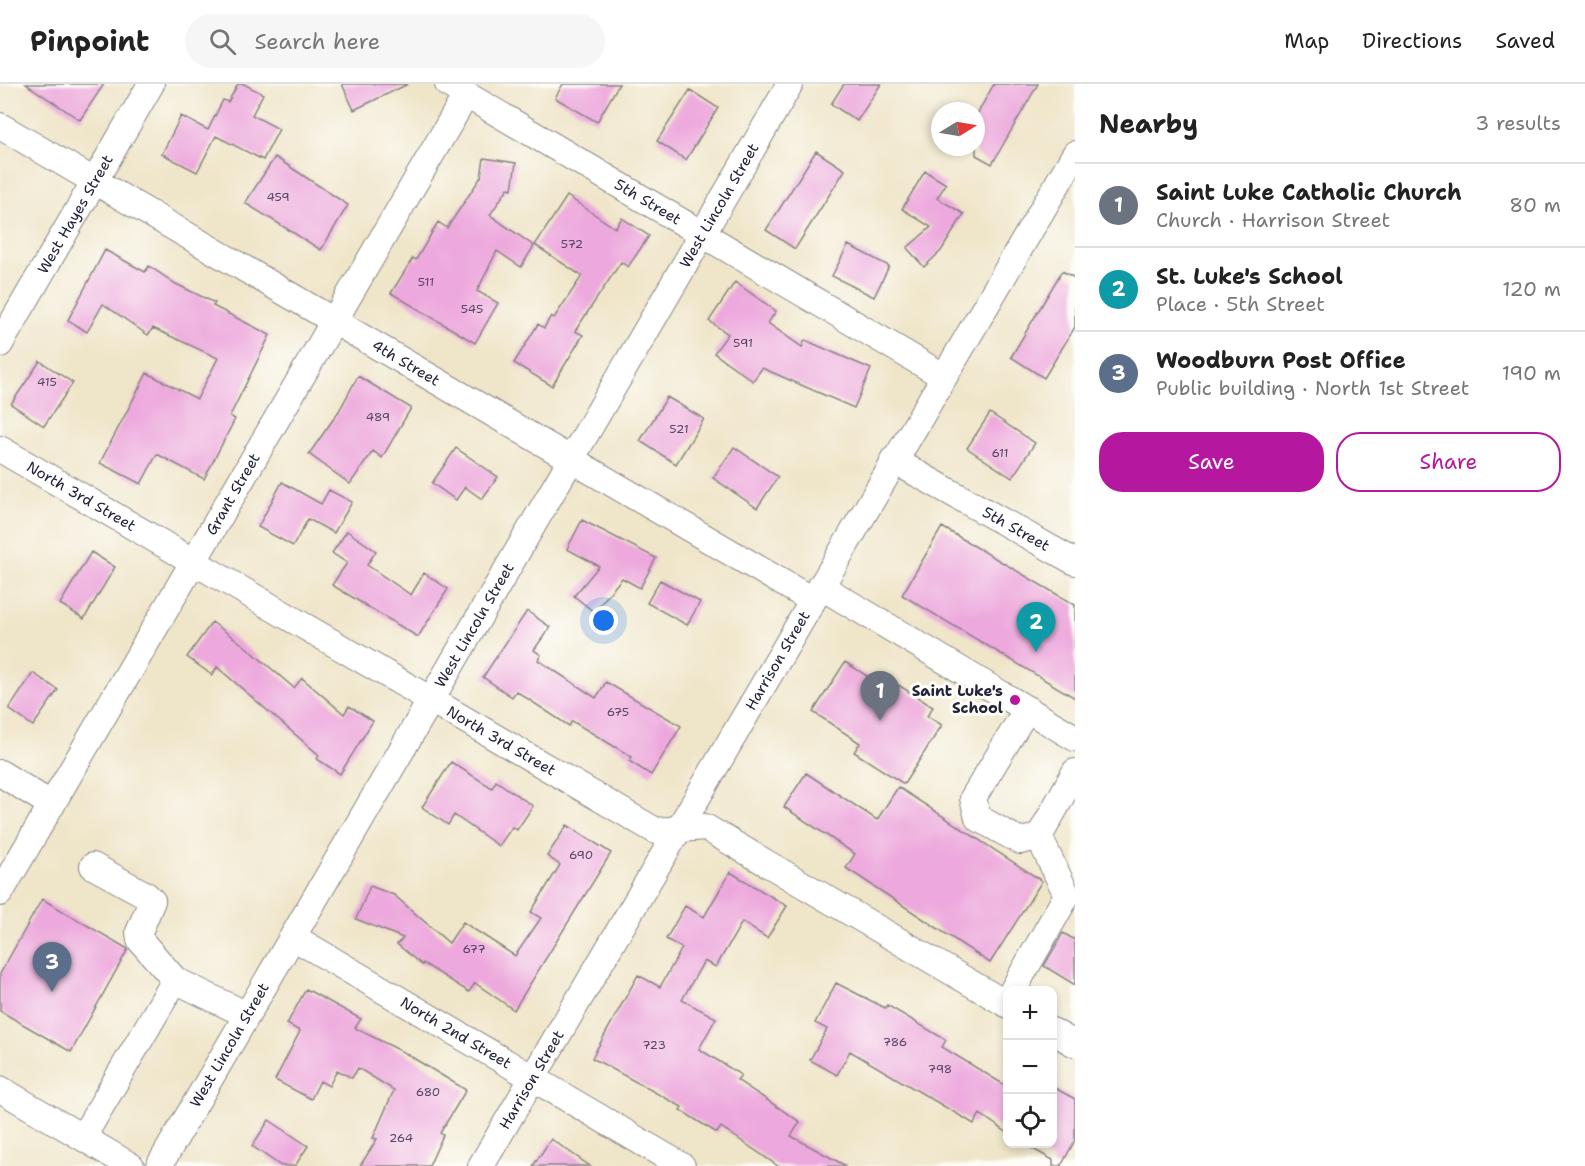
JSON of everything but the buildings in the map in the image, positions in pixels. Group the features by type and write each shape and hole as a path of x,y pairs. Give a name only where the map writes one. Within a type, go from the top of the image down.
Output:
{"street":[{"name":"West Hayes Street","path":"0,344 151,84"},
{"name":"West Lincoln Street","path":"159,1166 790,84"},
{"name":"5th Street","path":"457,89 943,376"},
{"name":"Grant Street","path":"0,893 334,322 457,89"},
{"name":"4th Street","path":"0,126 571,460 1027,709 1075,738"},
{"name":"Harrison Street","path":"481,1166 893,460 1075,154"},
{"name":"North 3rd Street","path":"0,449 656,831 705,827 1003,996"},
{"name":"5th Street","path":"893,460 1075,562"},
{"path":"1027,709 973,798 978,818 1020,841 1039,837 1075,772"},
{"path":"0,773 52,805"},
{"path":"1015,986 1067,896 1039,837"},
{"path":"93,866 146,895 152,901 139,932 140,940 175,980 247,1015"},
{"name":"North 2nd Street","path":"293,937 682,1166"},
{"path":"82,1137 175,980"},
{"path":"1057,1033 1075,1044"},
{"path":"0,1089 131,1166"}],"place":[{"name":"St. Luke's School","path":"1036,652"},
{"name":"Saint Luke's School","path":"1015,700"},
{"name":"Saint Luke Catholic Church","path":"880,721"},
{"name":"Woodburn Post Office","path":"52,992"}]}
